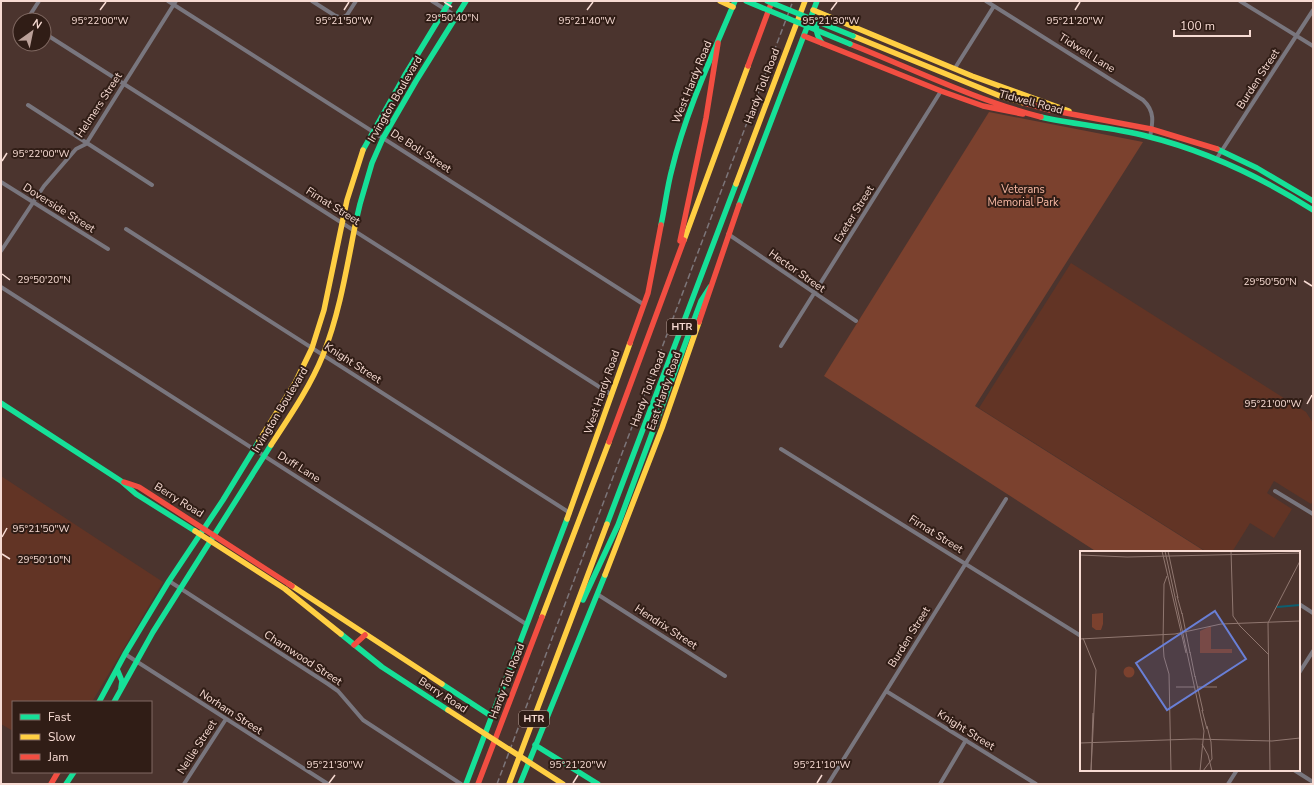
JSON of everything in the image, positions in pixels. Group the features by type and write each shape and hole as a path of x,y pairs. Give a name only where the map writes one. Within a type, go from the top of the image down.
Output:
{"main road":[{"name":"Irvington Boulevard","path":"100,701 125,654 169,581 254,450 295,383 312,348 324,310 354,174 364,148 372,131 450,1"},
{"name":"Irvington Boulevard","path":"114,701 136,661 180,588 306,390 323,355 337,315 354,230 372,164 383,138 466,1"},
{"path":"720,1 734,4"},
{"name":"Tidwell Road","path":"746,1 995,103 1042,117 1088,126 1119,130 1150,137 1217,158 1249,172 1283,190 1313,210"},
{"name":"Tidwell Road","path":"767,1 1000,96 1050,110 1152,129 1222,151 1287,184 1313,201"},
{"name":"Hardy Toll Road","path":"478,784 530,651 675,265 772,1"},
{"name":"Hardy Toll Road","path":"509,784 805,1"},
{"name":"East Hardy Road","path":"520,784 610,563 662,428 728,234 817,1"},
{"name":"West Hardy Road","path":"466,784 526,624 570,513 644,304 651,278 672,169 682,135 690,111 734,4"},
{"path":"813,10 955,68 1045,103 1090,118"},
{"path":"822,44 816,34 815,28 819,19 827,16"},
{"path":"804,36 941,91 983,106 1007,112 1042,117"},
{"path":"675,265 708,111 714,80 718,43"},
{"path":"1283,190 1287,184"},
{"path":"558,653 618,525 701,301 710,287"},
{"name":"Berry Road","path":"1,403 122,481 136,494 199,536 285,589 382,667 563,784"},
{"name":"Berry Road","path":"122,481 139,487 214,534 289,584 307,600 318,614"},
{"path":"289,584 491,716"},
{"path":"354,645 365,634"},
{"path":"117,669 122,681 120,690"},
{"path":"535,745 598,784"},
{"path":"51,784 57,773"},
{"path":"66,784 73,773"}],"street":[{"path":"32,12 39,1"},
{"name":"De Boll Street","path":"168,1 173,6 644,304"},
{"name":"Helmers Street","path":"1,251 44,186 76,149 86,144 176,1"},
{"path":"312,1 334,15 342,18 347,15 356,1"},
{"path":"432,1 456,16"},
{"name":"Tidwell Lane","path":"986,1 1143,100 1152,112 1153,120 1150,137"},
{"path":"1240,1 1313,46"},
{"path":"955,68 994,6"},
{"name":"Burden Street","path":"1217,158 1313,10"},
{"name":"Firnat Street","path":"52,38 612,395"},
{"name":"Exeter Street","path":"781,346 941,91"},
{"path":"28,106 152,185"},
{"name":"Doverside Street","path":"1,182 108,249"},
{"name":"Knight Street","path":"126,229 570,513"},
{"name":"Hector Street","path":"728,234 814,294 856,321"},
{"name":"Duff Lane","path":"1,287 526,624"},
{"name":"Firnat Street","path":"781,449 1080,635"},
{"path":"1275,491 1313,514"},
{"name":"Burden Street","path":"828,784 1006,499"},
{"name":"Charnwood Street","path":"169,581 328,684 338,691 363,720 461,784"},
{"name":"Hendrix Street","path":"597,594 725,676"},
{"path":"1300,605 1313,613"},
{"path":"1300,671 1313,651"},
{"name":"Norham Street","path":"125,654 328,784"},
{"name":"Knight Street","path":"886,690 1036,784"},
{"name":"Nellie Street","path":"184,784 226,719"},
{"path":"940,784 966,740"},
{"path":"1228,784 1236,771"},
{"path":"1296,771 1313,782"}],"shaded area":[{"path":"1071,263 1306,412 1313,423 1313,501 1311,504 1274,481 1267,493 1292,509 1274,538 1250,523 1233,551 1205,551 979,408"},
{"path":"1,476 163,582 93,701 12,701 12,730 1,724"}],"green space":[{"name":"Veterans Memorial Park","path":"989,112 1143,142 975,406 1204,551 1095,551 824,376"}],"railway":[{"path":"497,784 793,1"}],"traffic: fast":[{"path":"363,150 405,75 450,1"},
{"path":"356,221 372,163 383,138 416,81 466,1"},
{"path":"661,225 670,176 678,147 700,84 735,1"},
{"path":"746,1 850,44"},
{"path":"767,1 853,36"},
{"path":"739,205 817,1"},
{"path":"822,43 818,37 816,28 819,19 827,16"},
{"path":"1041,117 1133,133 1191,149 1233,166 1274,187 1313,210"},
{"path":"1217,149 1257,168 1313,201"},
{"path":"607,524 736,184"},
{"path":"583,600 618,525 701,301 710,287"},
{"path":"1,403 121,481 136,494 195,531"},
{"path":"100,701 125,654 169,581 223,500 259,441"},
{"path":"115,701 153,632 271,445"},
{"path":"466,784 567,519"},
{"path":"520,784 605,575"},
{"path":"341,634 382,667 448,710"},
{"path":"117,669 122,681 121,688"},
{"path":"442,684 491,716"},
{"path":"535,745 598,784"},
{"path":"66,784 73,773"}],"traffic: slow":[{"path":"720,1 733,7"},
{"path":"736,184 805,1"},
{"path":"813,10 972,76 1069,111"},
{"path":"853,36 1000,96 1024,103"},
{"path":"684,240 748,66"},
{"path":"259,441 295,383 312,348 324,310 347,200 363,150"},
{"path":"271,445 306,390 323,355 339,306 356,221"},
{"path":"605,575 662,428 699,322"},
{"path":"567,519 630,343"},
{"path":"542,617 609,442"},
{"path":"509,784 607,524"},
{"path":"195,531 285,589 341,634"},
{"path":"289,584 442,684"},
{"path":"448,710 563,784"}],"traffic: jam":[{"path":"748,66 772,1"},
{"path":"804,36 941,91 983,106 1023,114"},
{"path":"680,241 706,118 718,43"},
{"path":"850,44 944,84 992,102 1041,117"},
{"path":"1024,103 1050,110 1151,129 1217,149"},
{"path":"699,322 739,205"},
{"path":"630,343 648,293 661,225"},
{"path":"609,442 684,240"},
{"path":"124,482 139,487 292,586"},
{"path":"478,784 542,617"},
{"path":"354,645 365,635"},
{"path":"51,784 57,773"}]}
